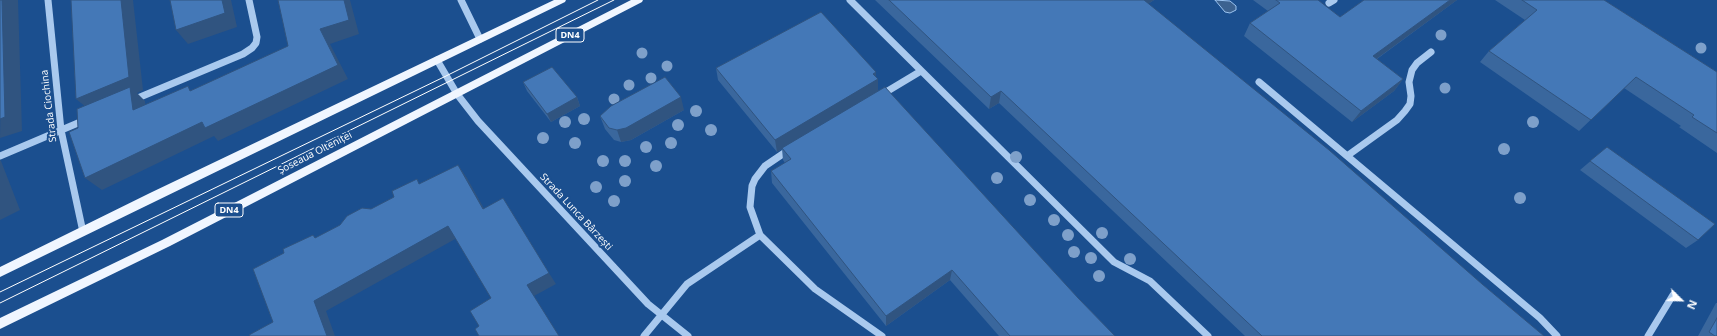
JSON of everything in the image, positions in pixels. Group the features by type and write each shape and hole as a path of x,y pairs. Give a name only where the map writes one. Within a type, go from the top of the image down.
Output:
{"main road":[{"path":"0,272 154,196 562,0"},
{"name":"Șoseaua Olteniței","path":"0,324 173,239 639,0"}],"street":[{"name":"Strada Ciochina","path":"48,0 61,130 83,232"},
{"path":"126,103 243,54 252,48 256,43 257,37 249,0"},
{"path":"461,0 480,39"},
{"path":"850,0 1114,262 1150,282 1208,336"},
{"path":"1347,156 1397,120 1405,111 1410,104 1411,96 1409,82 1412,70 1417,63 1431,52"},
{"name":"Strada Lunca Bârzești","path":"437,60 457,94 483,127 648,304 688,336"},
{"path":"873,100 921,71"},
{"path":"1259,82 1544,322 1557,336"},
{"path":"0,156 90,118"},
{"path":"798,144 765,166 755,179 752,186 750,208 760,234 815,289 882,336"},
{"path":"644,336 687,284 760,234"},
{"path":"1648,336 1673,295"}],"water":[{"path":"1215,0 1230,1 1236,6 1236,10 1230,13 1225,12"}],"building":[{"path":"0,0 2,0 5,117 0,119"},
{"path":"71,0 121,0 129,77 76,99"},
{"path":"170,0 222,0 225,13 176,30"},
{"path":"278,0 344,0 349,20 320,29 338,65 205,128 202,122 85,178 69,132 78,128 77,109 130,87 133,110 188,86 190,91 288,46"},
{"path":"889,0 1144,0 1329,150 1482,284 1544,336 1262,336 1001,91 991,97"},
{"path":"1276,0 1318,0 1340,17 1364,0 1450,0 1373,56 1403,79 1361,111 1250,23 1280,3"},
{"path":"1522,0 1604,0 1717,72 1717,133 1692,117 1694,115 1636,77 1591,120 1489,51 1537,10"},
{"path":"821,12 876,72 873,74 878,79 775,140 716,68"},
{"path":"552,67 577,97 547,114 523,82"},
{"path":"665,77 681,97 626,128 617,130 609,128 600,116 611,106"},
{"path":"885,87 1078,298 1115,336 1010,336 952,270 886,316 771,171 791,159 782,148"},
{"path":"1607,147 1715,224 1698,240 1590,161"},
{"path":"458,165 483,209 503,198 549,273 527,285 559,336 479,336 475,329 479,326 470,311 491,298 448,226 314,301 327,336 249,335 273,322 253,269 284,253 283,249 313,235 315,238 340,225 347,216 362,208 371,209 394,197 392,191 417,179 419,184"},
{"path":"1717,318 1717,336 1715,336 1709,332"}],"tram line":[{"path":"0,292 446,76 598,0"},
{"path":"0,303 614,0"}]}
